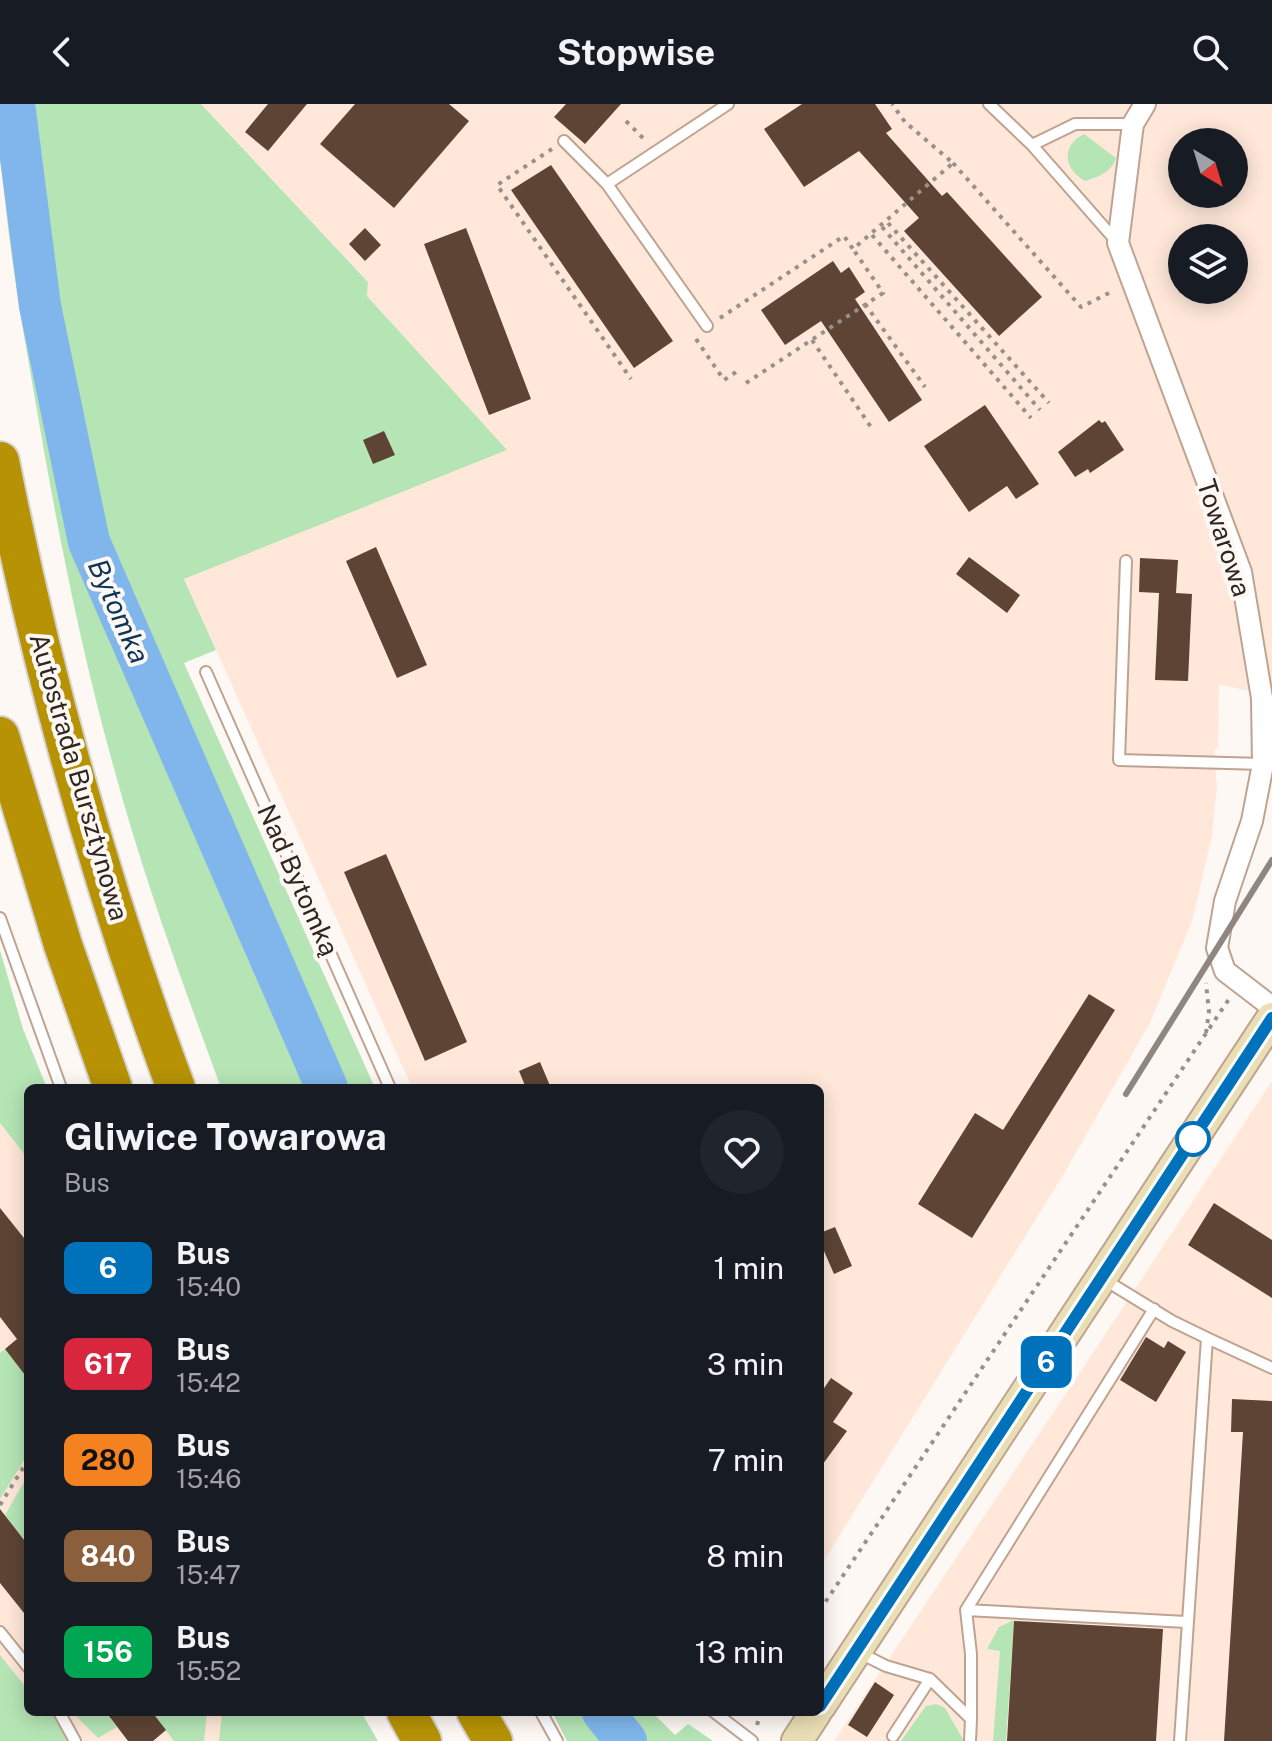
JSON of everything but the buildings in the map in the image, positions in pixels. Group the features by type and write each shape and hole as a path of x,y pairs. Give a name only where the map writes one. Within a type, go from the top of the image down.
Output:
{"highway":[{"name":"Autostrada Bursztynowa","path":"0,461 72,768 144,1002 175,1084"},
{"path":"0,736 63,945 112,1084"},
{"path":"408,1716 422,1741"},
{"path":"478,1716 493,1741"}],"main road":[{"path":"824,1700 1272,1018"},
{"path":"797,1741 813,1716"}],"street":[{"name":"Towarowa","path":"1145,104 1133,124 1118,243 1241,572 1262,698 1263,764 1252,821 1225,901 1217,948 1225,971 1272,1007"}],"lane":[{"path":"607,184 728,104"},
{"name":"Towarowa","path":"989,104 1032,145 1118,243"},
{"path":"1032,145 1075,124 1133,124"},
{"path":"564,141 607,184 707,326"},
{"path":"1126,561 1119,760 1263,764"},
{"name":"Nad Bytomką","path":"206,672 388,1084"},
{"path":"0,918 60,1084"},
{"path":"1102,1277 1207,1338 1272,1368"},
{"path":"970,1741 971,1654 966,1610 1154,1309"},
{"path":"1180,1741 1207,1338"},
{"path":"966,1610 1186,1622"},
{"path":"0,1632 24,1662"},
{"path":"856,1651 886,1666 930,1679 971,1719"},
{"path":"893,1736 930,1679"},
{"path":"61,1716 75,1741"},
{"path":"543,1716 557,1741"},
{"path":"719,1716 752,1741"}],"path":[{"path":"892,104 905,122 953,163 1081,307 1111,292"},
{"path":"626,121 657,152"},
{"path":"564,141 497,185 631,379"},
{"path":"853,249 888,223 953,163"},
{"path":"888,223 1049,403"},
{"path":"882,227 1040,410"},
{"path":"872,235 1031,418"},
{"path":"739,370 724,380 693,335 844,236 883,293 746,383"},
{"path":"865,304 925,387"},
{"path":"812,340 873,430"},
{"path":"824,1604 1240,984"},
{"path":"0,1505 24,1466"}],"shaded area":[{"path":"201,104 1272,104 1272,695 1219,685 1218,747 1214,751 1217,787 1212,836 1192,921 1150,1023 1065,1172 824,1561 824,1084 410,1084 184,578 506,450 367,296 368,282"},
{"path":"1272,1081 1272,1741 834,1741 1077,1377"},
{"path":"0,1123 24,1154 24,1716 239,1716 236,1741 0,1741"}],"green space":[{"path":"0,104 201,104 368,282 367,296 507,450 184,579 216,650 184,663 373,1084 220,1084 138,852 81,635 52,497 17,293 1,142"},
{"path":"1084,134 1116,158 1108,170 1085,181 1072,170 1068,157 1071,144"},
{"path":"0,950 23,1029 45,1084 24,1084 24,1154 0,1123"},
{"path":"5,1349 24,1374 24,1460 0,1499 0,1353"},
{"path":"24,1482 24,1540 5,1515"},
{"path":"1014,1620 1006,1741 993,1741 1000,1651 987,1649 999,1627"},
{"path":"0,1655 24,1685 24,1716 54,1716 69,1741 0,1741"},
{"path":"936,1704 945,1708 964,1741 901,1741 926,1706"},
{"path":"76,1716 109,1716 117,1727 98,1738"},
{"path":"155,1716 207,1716 204,1741 174,1741"},
{"path":"222,1716 363,1716 378,1741 219,1741"},
{"path":"554,1716 656,1716 675,1735 688,1724 713,1741 567,1741"}],"waterway":[{"name":"Bytomka","path":"14,104 40,306 89,542 325,1084"},
{"name":"Bytomka","path":"606,1716 626,1741"}],"railway":[{"path":"1126,1094 1272,860"}],"bus line":[{"name":"6","path":"824,1700 1272,1018"}]}
